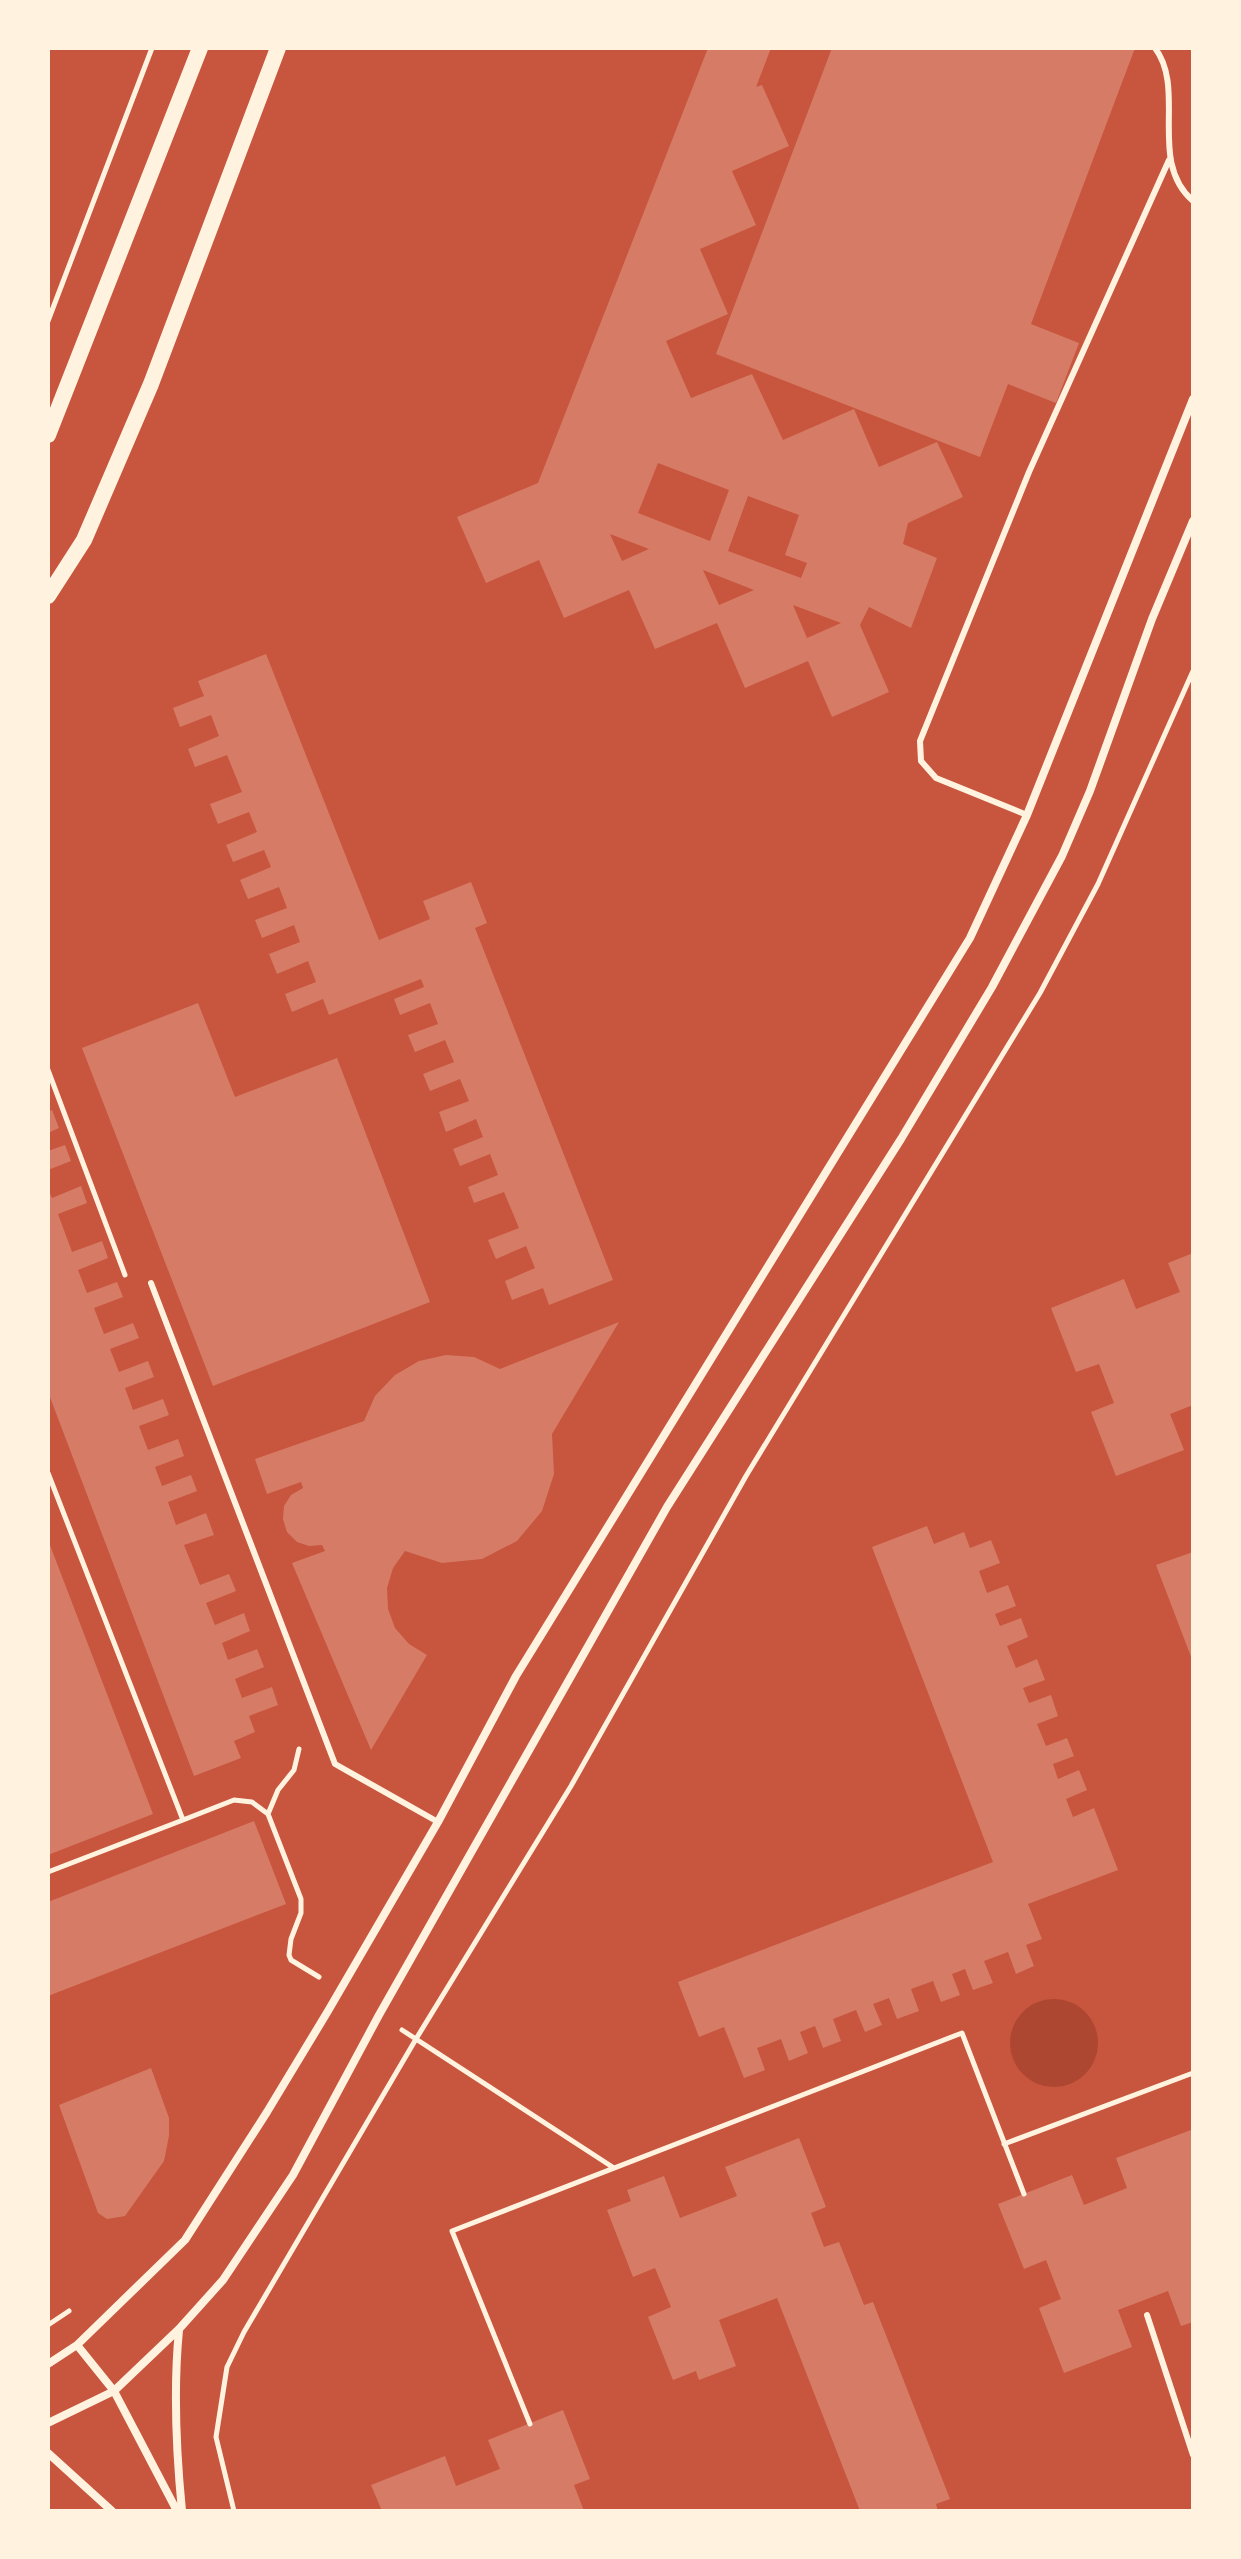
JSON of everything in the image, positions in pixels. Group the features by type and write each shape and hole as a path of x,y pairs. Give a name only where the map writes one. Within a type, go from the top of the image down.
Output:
{"main road":[{"path":"48,435 200,48"},
{"path":"48,596 84,540 151,384 278,48"}],"street":[{"path":"48,2364 77,2345 185,2240 267,2112 438,1822 516,1676 970,938 1027,815 1193,399"},
{"path":"48,2423 114,2391 179,2329 223,2280 293,2175 379,2015 667,1507 901,1139 992,987 1062,856 1090,791 1152,619 1193,521"},
{"path":"179,2329 174,2383 179,2511"},
{"path":"77,2345 114,2391 179,2511"},
{"path":"48,2453 112,2511"}],"lane":[{"path":"1155,48 1164,60 1166,73 1169,160 1193,201"},
{"path":"1027,815 936,778 921,761 920,741 1029,472 1169,160"},
{"path":"151,1283 335,1764 438,1822"},
{"path":"1147,2315 1193,2455"}],"path":[{"path":"48,321 152,48"},
{"path":"234,2511 216,2437 227,2367 244,2332 416,2039 571,1786 754,1462 1040,993 1098,884 1193,671"},
{"path":"48,1070 126,1277"},
{"path":"48,1473 183,1820"},
{"path":"268,1814 278,1790 294,1770 299,1745"},
{"path":"48,1872 234,1800 252,1802 268,1814 301,1899 301,1913 291,1939 289,1955 291,1960 320,1978"},
{"path":"530,2424 452,2231 962,2033 1024,2194"},
{"path":"416,2039 614,2168"},
{"path":"1004,2144 1193,2073"},
{"path":"48,2325 66,2314"}],"shaded area":[{"path":"1054,1999 1079,2006 1091,2018 1098,2043 1091,2068 1079,2080 1054,2087 1029,2080 1017,2068 1010,2043 1017,2018 1029,2006"}],"building":[{"path":"708,48 771,48 756,87 762,85 789,146 732,171 756,225 700,249 728,314 666,341 691,398 752,374 783,440 854,409 879,467 937,442 963,497 908,523 903,544 937,558 911,628 869,607 860,625 889,692 832,717 808,661 745,688 717,623 655,649 629,590 564,618 539,560 486,583 457,517 538,483","holes":["658,463 729,490 710,541 638,513","748,496 799,515 785,555 807,563 801,578 728,551","610,534 649,549 622,561","703,570 754,590 719,605","793,605 841,623 807,638"]},
{"path":"832,48 1135,48 1031,324 1079,343 1056,403 1008,384 980,457 716,354"},
{"path":"266,654 379,940 430,919 423,901 471,882 487,923 475,928 613,1280 549,1305 543,1288 512,1300 505,1281 535,1268 526,1246 496,1259 488,1240 519,1228 504,1192 474,1203 468,1187 498,1175 490,1154 460,1166 453,1149 483,1137 476,1119 446,1132 439,1112 469,1101 460,1079 430,1091 423,1074 454,1062 445,1040 415,1052 408,1035 438,1024 430,1003 400,1015 394,999 424,987 421,979 329,1015 323,999 292,1012 285,994 316,982 308,961 277,974 269,954 300,942 294,925 262,938 255,920 287,908 279,887 248,899 240,880 271,867 264,850 233,862 226,845 257,832 249,812 218,824 210,804 242,792 227,755 195,767 188,749 219,736 211,715 180,727 173,708 204,696 198,681"},
{"path":"198,1003 235,1097 337,1058 430,1302 213,1386 82,1048"},
{"path":"52,1110 59,1128 48,1133 48,1112"},
{"path":"65,1145 71,1161 48,1170 48,1151"},
{"path":"81,1186 87,1203 58,1214 72,1252 102,1241 108,1258 78,1270 87,1293 117,1282 123,1297 94,1308 104,1334 133,1323 139,1338 110,1349 119,1372 148,1361 154,1377 125,1388 133,1410 163,1399 169,1415 139,1426 148,1450 178,1439 184,1456 155,1467 162,1486 191,1475 197,1491 168,1502 176,1525 206,1513 214,1535 184,1545 200,1585 229,1574 236,1591 206,1603 215,1625 244,1613 250,1631 222,1643 228,1660 257,1649 264,1667 235,1679 242,1698 272,1687 278,1705 249,1716 255,1732 234,1741 241,1758 194,1776 48,1392 48,1189 52,1198"},
{"path":"1193,1253 1193,1405 1170,1414 1184,1450 1116,1476 1091,1412 1114,1403 1099,1364 1076,1372 1051,1308 1124,1279 1136,1309 1180,1292 1168,1263"},
{"path":"619,1322 552,1434 554,1474 542,1511 517,1541 482,1559 442,1563 405,1551 393,1568 387,1588 388,1609 395,1628 409,1644 427,1655 371,1750 292,1563 325,1551 322,1545 309,1546 297,1542 287,1532 283,1519 284,1506 291,1495 303,1488 301,1482 267,1494 255,1459 364,1421 375,1396 395,1375 419,1361 446,1355 474,1357 500,1369"},
{"path":"927,1526 934,1544 964,1532 970,1548 991,1540 1000,1563 979,1571 987,1593 1008,1585 1016,1606 995,1614 1000,1626 1021,1618 1028,1637 1007,1646 1016,1668 1037,1659 1045,1680 1023,1688 1029,1703 1051,1695 1058,1716 1037,1724 1046,1746 1067,1738 1074,1756 1053,1764 1058,1779 1079,1770 1087,1790 1066,1799 1073,1817 1094,1808 1118,1870 1028,1904 1042,1939 1026,1945 1034,1966 1016,1974 1008,1952 984,1961 993,1983 973,1990 965,1969 952,1974 960,1995 941,2002 933,1981 911,1989 919,2011 897,2019 889,1998 873,2004 882,2025 865,2032 856,2010 833,2019 841,2041 823,2048 815,2026 800,2032 808,2053 789,2061 781,2039 757,2048 765,2070 744,2078 724,2027 699,2037 678,1982 993,1862 872,1547"},
{"path":"48,1540 153,1814 48,1855"},
{"path":"1193,1552 1193,1662 1156,1565"},
{"path":"254,1821 286,1904 48,1996 48,1902"},
{"path":"151,2068 169,2118 164,2161 125,2216 107,2219 98,2213 59,2105"},
{"path":"1191,2130 1193,2322 1181,2326 1168,2291 1118,2310 1132,2347 1064,2373 1039,2308 1061,2299 1046,2260 1024,2269 998,2204 1072,2175 1084,2205 1127,2188 1116,2158"},
{"path":"799,2138 826,2207 811,2213 824,2247 839,2242 864,2305 873,2302 950,2499 936,2504 938,2511 860,2511 777,2298 719,2320 736,2366 699,2380 696,2371 673,2380 648,2317 671,2307 655,2268 633,2277 607,2210 631,2201 627,2190 664,2176 680,2218 737,2196 725,2167"},
{"path":"563,2410 590,2479 574,2485 584,2511 382,2511 371,2485 445,2456 456,2486 500,2469 488,2440"}]}
